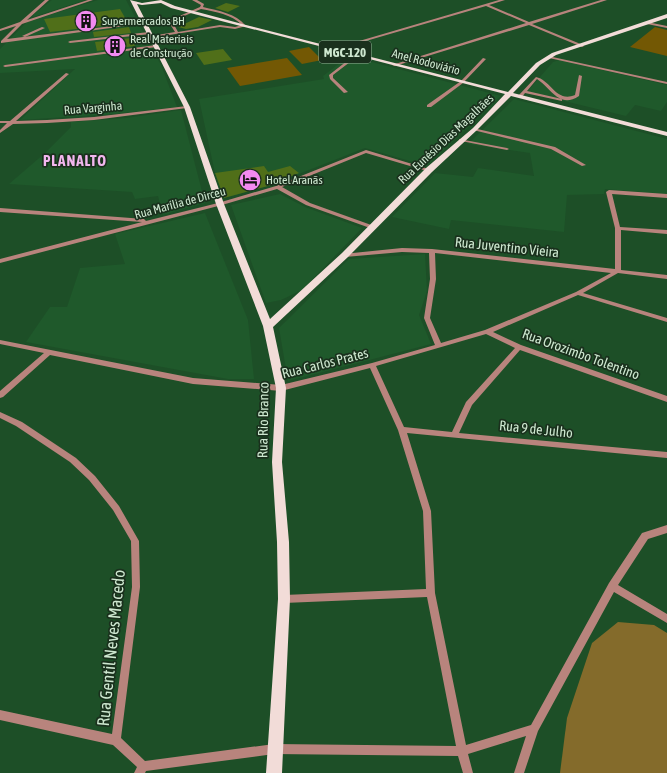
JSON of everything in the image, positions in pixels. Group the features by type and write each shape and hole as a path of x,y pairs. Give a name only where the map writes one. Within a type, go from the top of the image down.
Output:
{"main road":[{"path":"133,1 146,3 161,1"},
{"name":"Rua Rio Branco","path":"133,1 187,107 220,204 268,326 281,388 277,462 284,599 274,749 274,773"},
{"name":"Anel Rodoviário","path":"161,1 180,8 244,26 510,94 522,94 667,134"},
{"path":"138,10 140,6 146,3"},
{"name":"Rua Eunésio Dias Magalhães","path":"268,326 345,255 461,140 475,129 538,64 551,55 582,46 667,16"}],"street":[{"path":"2,42 47,0"},
{"path":"0,30 91,0"},
{"path":"194,0 203,5 201,8"},
{"path":"334,49 503,0"},
{"path":"394,64 605,0"},
{"path":"486,5 582,46"},
{"path":"70,42 177,33 220,26 234,28 244,26 238,18 231,15 201,8 170,20 177,33"},
{"path":"2,42 22,38 58,35 144,23"},
{"path":"648,23 667,27"},
{"path":"22,38 43,28"},
{"path":"5,66 156,46"},
{"path":"346,92 331,78 331,75 357,55"},
{"path":"551,55 667,80"},
{"path":"551,55 667,83"},
{"path":"429,106 462,82 484,59"},
{"path":"0,132 67,74"},
{"path":"562,101 522,94 534,79 538,78 557,96 573,98 577,96 580,76"},
{"name":"Rua Varginha","path":"0,122 119,116 187,107"},
{"path":"475,129 552,148 584,165"},
{"path":"461,140 507,149"},
{"name":"Rua Marília de Dirceu","path":"0,261 220,204 278,187 366,151 430,170"},
{"path":"278,187 308,204 372,227"},
{"path":"618,271 618,228 609,192 667,196"},
{"path":"0,210 150,221"},
{"path":"618,228 667,232"},
{"name":"Rua Juventino Vieira","path":"345,255 402,250 432,251 667,277"},
{"path":"432,251 433,279 427,318 439,346"},
{"path":"589,268 595,272 598,278 596,284"},
{"name":"Rua Carlos Prates","path":"0,342 48,353 193,381 281,388 372,365 487,332 596,284 618,271"},
{"path":"578,292 667,320"},
{"name":"Rua Orozimbo Tolentino","path":"487,332 520,347 667,399"},
{"path":"455,434 469,404 520,347"},
{"path":"0,396 48,353"},
{"path":"372,365 402,430 427,511 431,593 462,751 468,773"},
{"name":"Rua Gentil Neves Macedo","path":"0,416 19,424 73,460 92,478 116,508 135,541 136,587 116,740 141,770"},
{"name":"Rua 9 de Julho","path":"402,430 667,455"},
{"path":"519,773 534,729 612,586 645,536 667,529"},
{"path":"612,586 667,618"},
{"path":"284,599 431,593"},
{"path":"0,715 116,740"},
{"path":"141,770 274,749 462,751 534,729"}],"shaded area":[{"path":"52,0 85,0 33,17 34,14"},
{"path":"98,0 126,0 161,65 177,107 114,114 20,120 75,69 0,73 0,49 27,22"},
{"path":"655,27 667,30 667,56 630,47"},
{"path":"309,47 322,60 302,64 289,51"},
{"path":"349,56 501,96 427,166 365,148 268,186 224,198 215,173 199,99 324,79 323,76"},
{"path":"287,58 302,75 240,86 227,68"},
{"path":"559,60 667,85 667,102 661,111 635,105 626,116 527,92 553,62"},
{"path":"514,99 667,139 667,194 605,189 604,194 567,195 564,232 451,220 449,229 392,217 435,173 473,177 478,168 534,176 530,153 468,144"},
{"path":"181,110 205,203 163,215 158,196 135,199 132,192 9,184 45,153 71,127 71,122 126,118"},
{"path":"280,194 305,207 362,228 302,290 281,300 266,303 231,205"},
{"path":"205,213 248,320 254,379 228,379 26,342 50,307 67,307 80,268 125,264 115,234"},
{"path":"425,254 427,291 419,315 431,344 288,381 279,328 349,259"},
{"path":"618,622 654,625 667,633 667,773 560,773 567,718 592,643"}],"building":[{"path":"226,3 240,6 228,12 215,8"},
{"name":"Supermercados BH","path":"120,9 128,23 50,32 44,19"},
{"path":"199,17 212,20 198,27 186,29 178,27"},
{"path":"129,27 131,33 94,37 93,32"},
{"name":"Real Materiais de Construção","path":"132,38 135,46 97,51 95,42"},
{"path":"223,49 232,60 204,65 196,53"},
{"name":"Hotel Aranãs","path":"264,166 268,172 290,166 299,173 268,186 224,198 215,173"}],"place":[{"name":"Supermercados BH","path":"86,21"},
{"name":"Real Materiais de Construção","path":"115,46"},
{"name":"Hotel Aranãs","path":"250,180"}],"district":[{"name":"PLANALTO","path":"75,161"}]}
